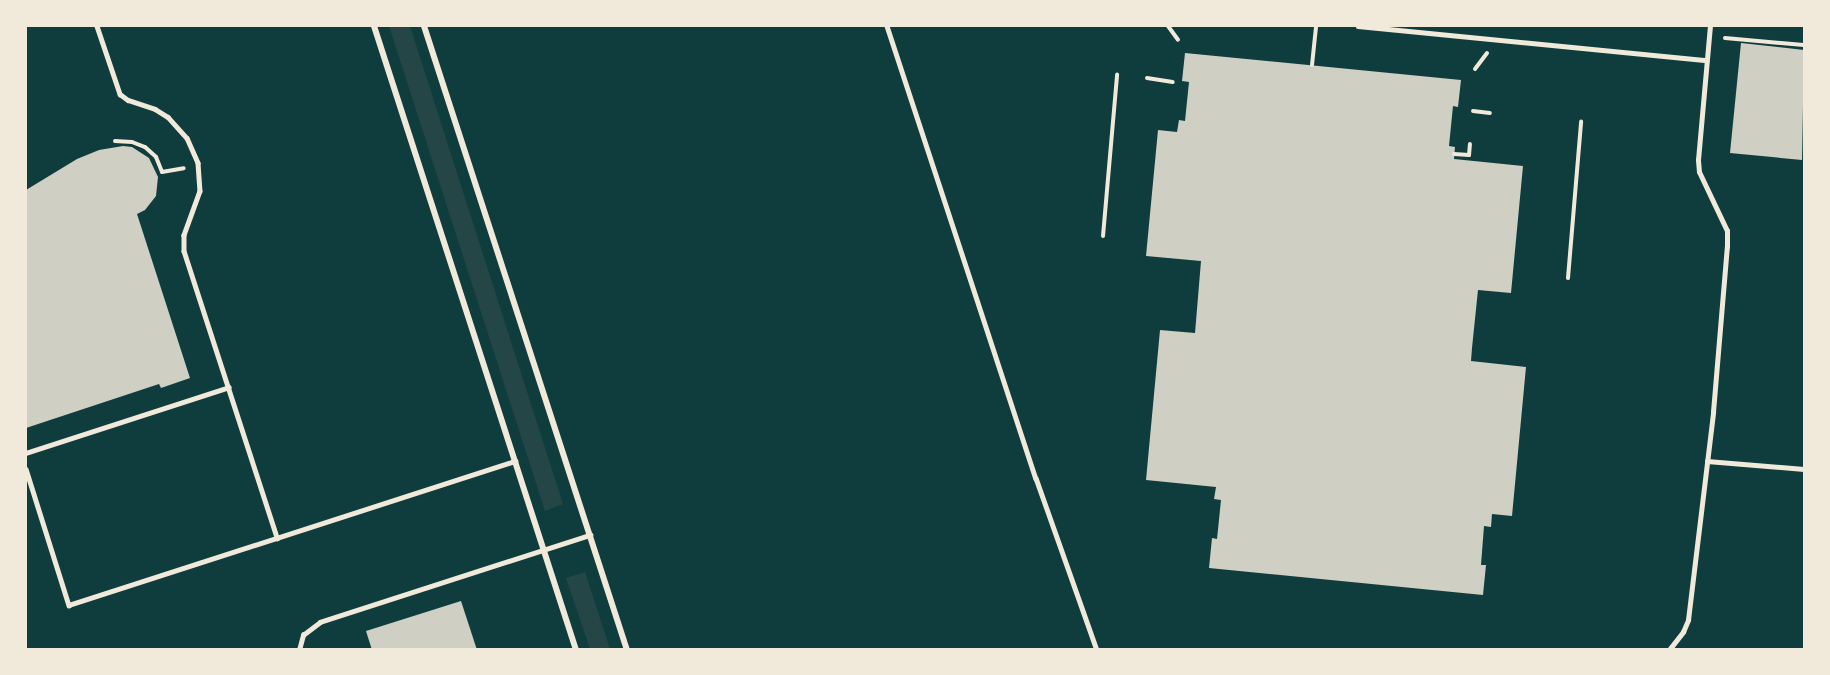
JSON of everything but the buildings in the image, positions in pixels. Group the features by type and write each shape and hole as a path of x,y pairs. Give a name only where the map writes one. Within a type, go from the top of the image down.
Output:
{"street":[{"path":"374,26 576,650"},
{"path":"424,26 627,650"}],"lane":[{"path":"97,26 120,94 168,117 178,126 194,151 198,163 200,191 184,236 184,251 277,538"},
{"path":"887,26 1036,478 1097,650"},
{"path":"1358,26 1706,60"},
{"path":"1669,650 1683,632 1688,620 1707,461 1727,231 1699,172 1699,133 1710,26"},
{"path":"26,453 229,387"},
{"path":"26,469 69,605 515,461"},
{"path":"1707,461 1804,469"},
{"path":"299,650 303,634 320,622 590,535"}],"path":[{"path":"1168,26 1178,40"},
{"path":"1312,65 1316,26"},
{"path":"1734,39 1804,45"},
{"path":"1103,236 1117,75"},
{"path":"1147,78 1173,82"},
{"path":"1473,111 1490,113"},
{"path":"1568,278 1581,122"},
{"path":"115,141 132,142 145,147 156,157 162,171 185,168"},
{"path":"1454,154 1469,155 1470,144"},
{"path":"142,152 145,147"}],"shaded area":[{"path":"389,26 410,26 563,504 545,511"},
{"path":"585,572 610,649 590,649 566,578"}]}
